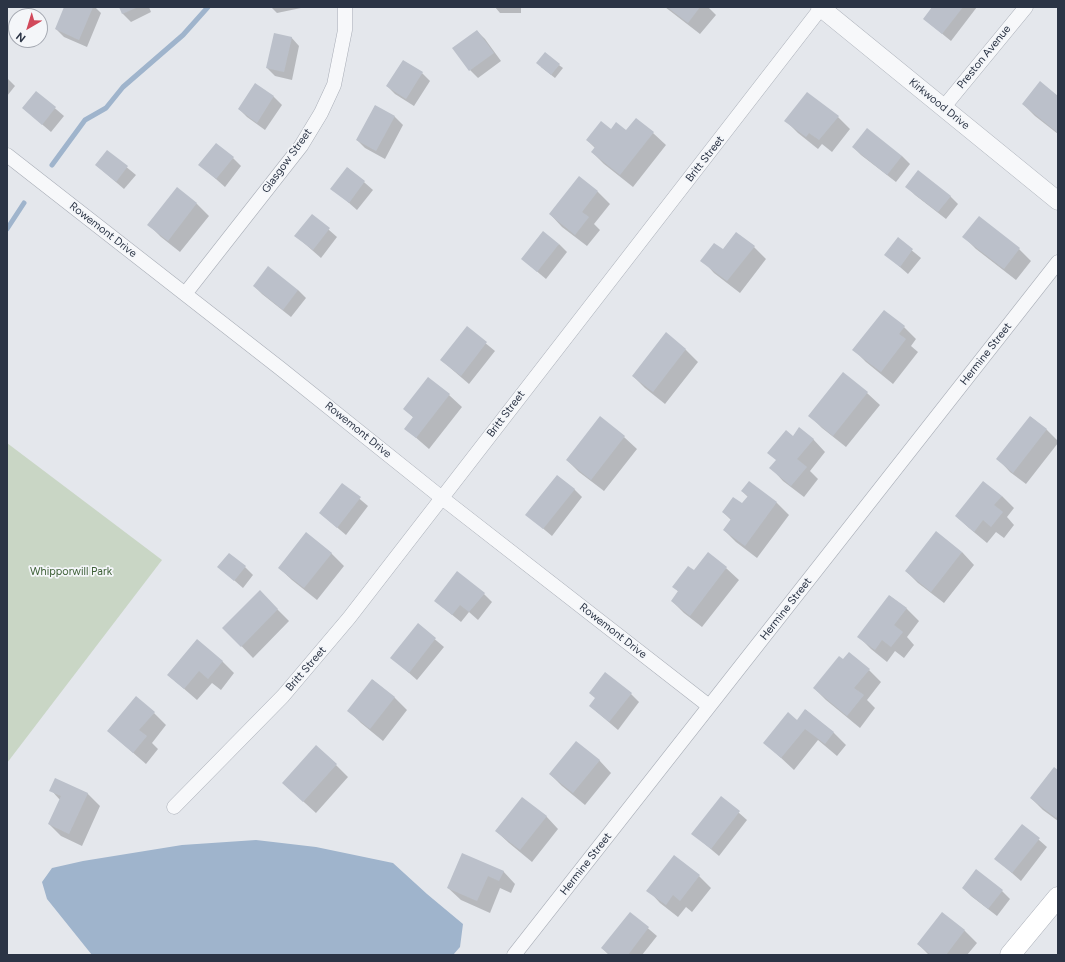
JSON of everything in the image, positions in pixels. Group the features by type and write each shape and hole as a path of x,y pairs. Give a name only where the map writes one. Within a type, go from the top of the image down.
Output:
{"main road":[{"path":"1010,955 1058,897"}],"street":[{"name":"Glasgow Street","path":"185,294 301,146 320,113 334,86 345,30 344,7"},
{"name":"Kirkwood Drive","path":"821,7 1058,201"},
{"name":"Britt Street","path":"174,806 287,690 349,618 821,7"},
{"name":"Preston Avenue","path":"943,108 1026,7"},
{"name":"Rowemont Drive","path":"7,155 281,368 442,498 709,706"},
{"name":"Hermine Street","path":"514,955 1058,262"}],"green space":[{"name":"Whipporwill Park","path":"7,443 162,560 7,763"}],"water":[{"path":"256,840 316,847 393,863 463,924 460,947 453,955 92,955 47,899 42,882 52,868 83,861 182,845"}],"building":[{"path":"64,7 93,7 79,40 55,29"},
{"path":"119,7 138,7 122,14"},
{"path":"667,7 700,7 688,23"},
{"path":"932,7 963,7 942,34 923,19"},
{"path":"477,30 494,53 469,71 452,48"},
{"path":"274,33 292,37 284,72 266,68"},
{"path":"545,52 560,64 551,75 536,63"},
{"path":"403,60 423,72 406,99 386,86"},
{"path":"1040,81 1058,96 1058,133 1022,104"},
{"path":"255,83 274,96 257,123 238,109"},
{"path":"36,91 56,107 42,125 22,108"},
{"path":"807,92 839,116 819,140 809,133 806,137 784,121"},
{"path":"375,105 395,116 376,151 356,140"},
{"path":"636,118 654,132 620,175 591,152 595,147 586,140 601,121 611,129 616,122 626,130"},
{"path":"867,128 902,156 887,175 852,147"},
{"path":"216,143 234,157 216,179 198,165"},
{"path":"107,150 128,166 116,182 95,165"},
{"path":"347,167 365,181 349,203 330,189"},
{"path":"918,170 951,196 938,212 905,187"},
{"path":"579,176 598,191 582,212 589,217 575,235 549,214"},
{"path":"177,187 197,203 168,241 147,225"},
{"path":"312,214 330,228 313,250 294,236"},
{"path":"979,216 1020,248 1004,269 962,237"},
{"path":"543,231 559,244 537,272 521,259"},
{"path":"736,232 755,246 727,281 700,261 714,243 723,249"},
{"path":"898,237 913,249 900,267 884,255"},
{"path":"268,266 298,290 283,310 253,286"},
{"path":"884,310 905,326 899,334 906,339 881,372 852,350"},
{"path":"467,326 487,342 461,376 440,360"},
{"path":"666,332 686,349 653,392 632,376"},
{"path":"843,372 868,392 833,436 808,416"},
{"path":"428,377 450,394 416,438 404,429 413,417 403,409"},
{"path":"600,416 625,436 591,480 566,460"},
{"path":"1030,416 1047,429 1013,473 996,459"},
{"path":"799,427 814,439 797,459 807,467 791,486 769,468 776,460 767,453 786,430 793,436"},
{"path":"557,475 575,489 543,529 525,515"},
{"path":"749,481 777,502 745,546 723,530 731,519 722,512 733,497 742,503 748,496 741,491"},
{"path":"983,481 1002,496 994,505 1003,512 991,527 983,520 974,532 955,516"},
{"path":"342,483 361,497 337,528 319,513"},
{"path":"936,531 962,552 931,592 905,571"},
{"path":"306,532 332,553 304,588 278,568"},
{"path":"708,552 727,567 690,616 671,601 678,591 672,587 688,566 694,570"},
{"path":"229,553 246,566 234,581 217,567"},
{"path":"457,571 485,593 469,612 460,605 452,615 434,601"},
{"path":"260,590 278,609 241,647 222,628"},
{"path":"889,595 907,608 894,625 903,632 891,647 882,640 875,650 857,637"},
{"path":"418,623 436,638 409,673 390,658"},
{"path":"197,639 223,661 208,679 199,671 184,689 167,675"},
{"path":"849,652 870,669 854,688 864,695 847,716 813,688 839,656 843,659"},
{"path":"605,672 632,693 609,722 589,706 595,698 589,693"},
{"path":"372,679 395,697 370,729 347,711"},
{"path":"136,696 155,712 139,730 147,736 133,753 107,731"},
{"path":"805,709 834,732 825,744 805,729 781,758 763,743 788,712 797,720"},
{"path":"576,741 600,760 573,793 549,774"},
{"path":"316,745 337,764 303,802 282,783"},
{"path":"1054,767 1058,770 1058,815 1056,818 1030,798"},
{"path":"55,778 88,793 69,834 48,824 61,796 49,791"},
{"path":"721,796 740,811 711,849 691,834"},
{"path":"522,797 547,816 520,850 495,831"},
{"path":"1022,824 1040,838 1012,873 994,859"},
{"path":"462,853 504,871 499,881 488,876 477,901 447,888"},
{"path":"674,855 700,875 680,901 673,895 666,905 646,891"},
{"path":"976,869 1003,890 988,909 962,888"},
{"path":"630,912 649,927 628,955 610,955 601,948"},
{"path":"942,912 965,930 946,955 931,955 917,944"}],"waterway":[{"path":"52,165 85,120 106,108 123,87 183,35 208,7"},
{"path":"7,229 24,203"}]}
